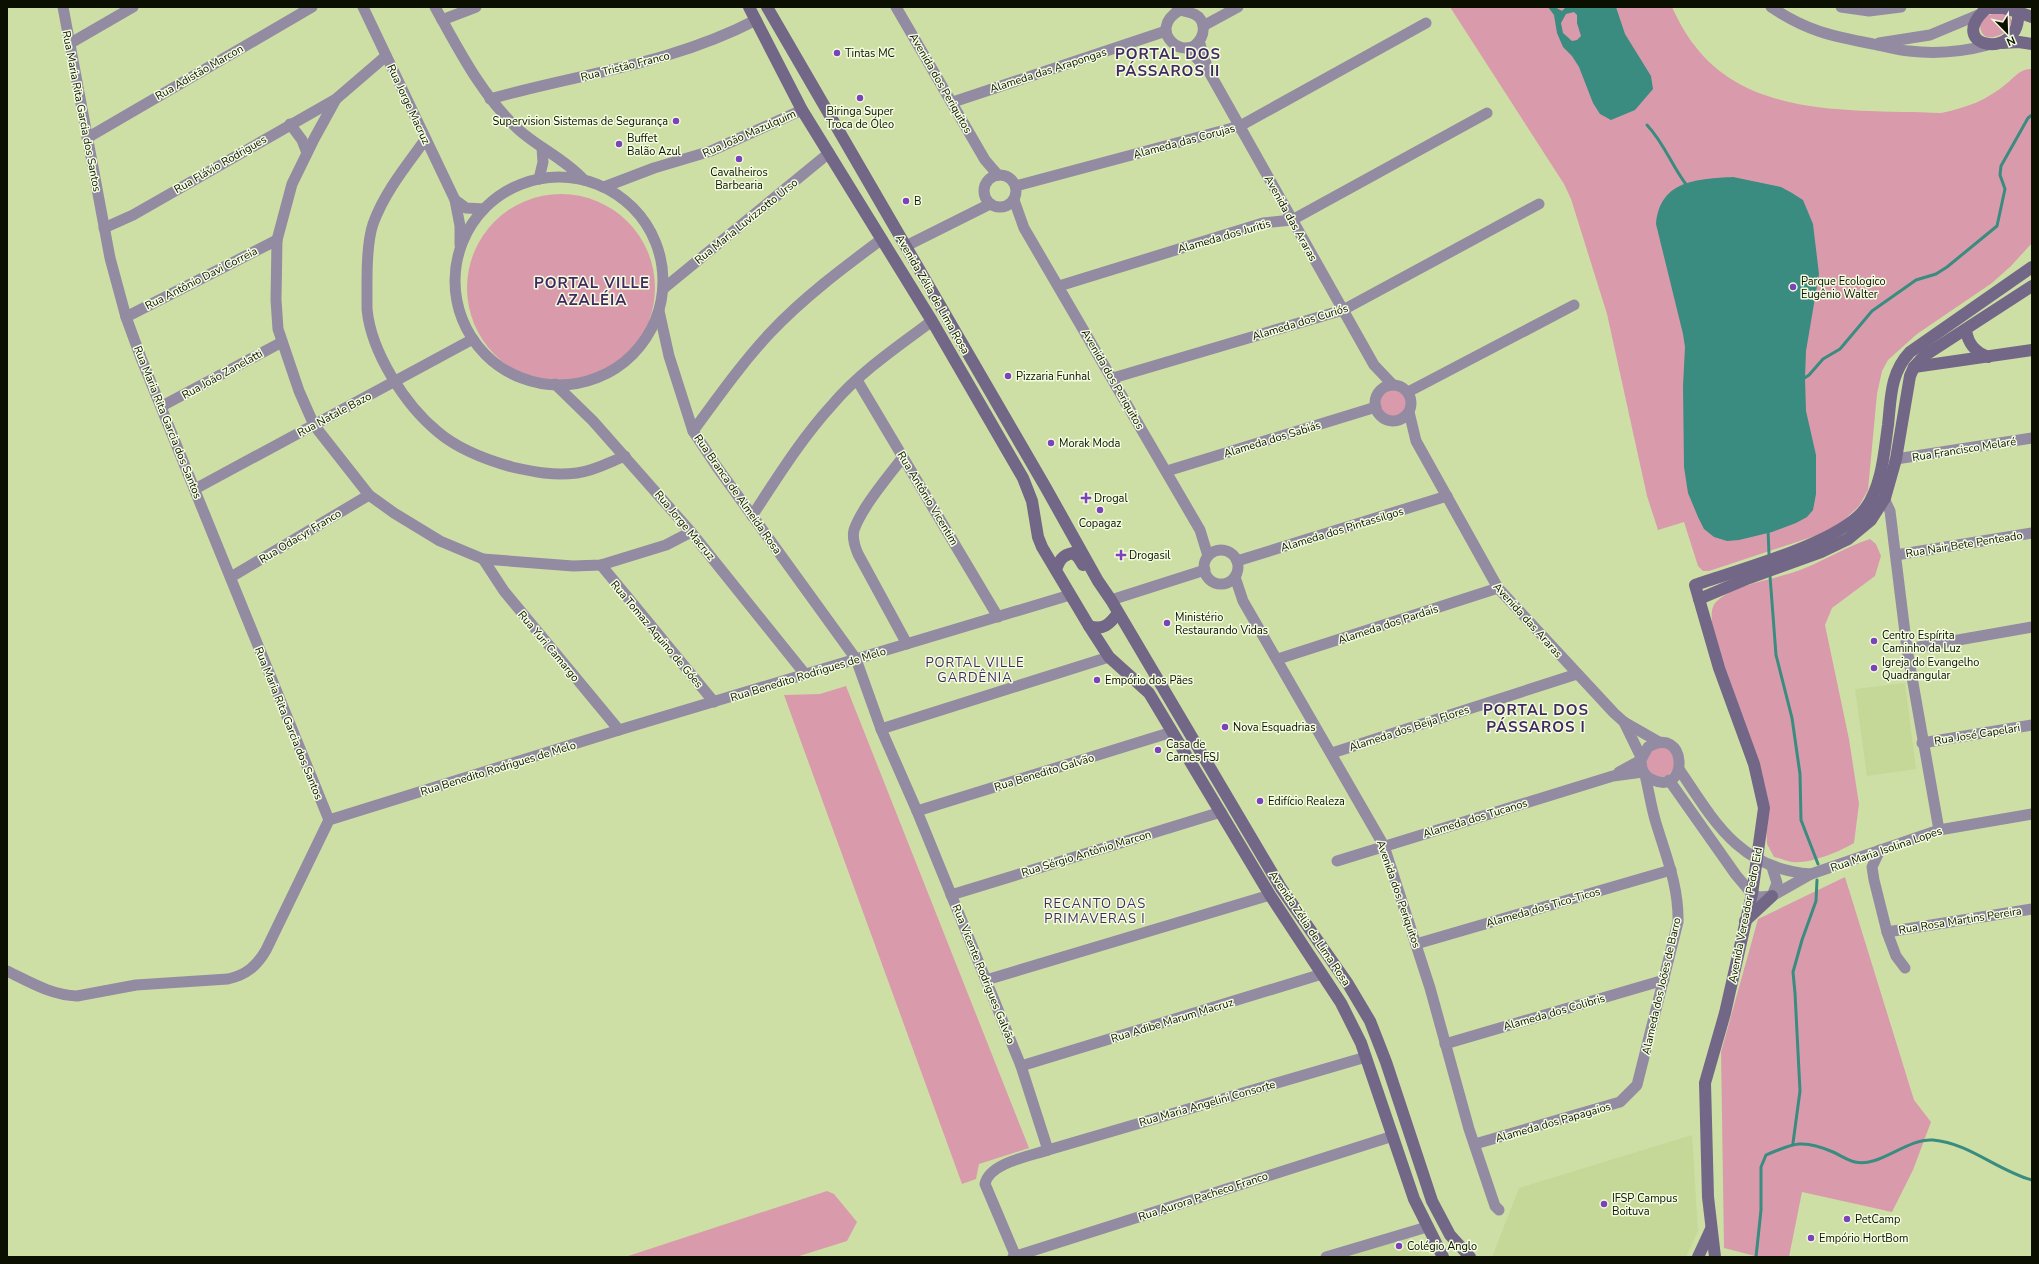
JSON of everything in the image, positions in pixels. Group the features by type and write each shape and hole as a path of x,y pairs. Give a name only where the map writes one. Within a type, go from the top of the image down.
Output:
{"main road":[{"name":"Avenida Zélia de Lima Rosa","path":"749,7 802,110 932,321 1023,478 1032,501 1038,537 1070,595 1109,657 1149,693 1270,895 1341,1003 1361,1043 1414,1199 1443,1257"},
{"name":"Avenida Zélia de Lima Rosa","path":"767,7 1046,488 1098,581 1111,600 1281,888 1348,984 1370,1021 1386,1062 1430,1196 1448,1232 1470,1257"},
{"path":"2032,17 2018,10 2003,8 1984,10 1974,21 1974,32 1978,41 1988,45 2019,42 2032,44"},
{"path":"2002,43 2010,36 2017,24 2018,10"},
{"path":"1877,486 1883,460 1894,376 1901,362 1910,352 2032,267"},
{"path":"1699,599 1749,578 1821,552 1848,539 1871,520 1885,498 1896,459 1907,390 1914,367 1924,356 2032,286"},
{"path":"1966,330 1970,344 1975,350 1988,357"},
{"path":"1914,367 2032,350"},
{"path":"1883,460 1896,459"},
{"name":"Avenida Vereador Pedro Eid","path":"1715,1257 1708,1197 1705,1083 1725,1013 1752,894 1764,808 1754,764 1719,668 1694,585 1806,546 1833,534 1851,523 1864,509 1877,486"},
{"name":"Avenida Zélia de Lima Rosa","path":"1056,570 1062,557 1072,553 1078,557 1088,576 1098,581"},
{"path":"1089,626 1097,629 1103,628 1108,625 1118,613"},
{"path":"1745,921 1772,896"},
{"name":"Avenida Vereador Pedro Eid","path":"1698,1257 1711,1228"},
{"name":"Avenida Zélia de Lima Rosa","path":"1429,1231 1433,1257"}],"street":[{"name":"Rua Maria Rita Garcia dos Santos","path":"63,7 110,258 126,317 330,820"},
{"path":"69,44 134,7"},
{"name":"Rua Adistão Marcon","path":"87,138 312,7"},
{"name":"Rua Jorge Macruz","path":"363,7 425,140 455,200 460,226 460,250 455,281 459,311 473,339 489,358 508,372 531,381 555,384 582,382 606,373 617,366 628,358 645,339"},
{"name":"Rua Branca de Almeida Rosa","path":"435,7 490,99 520,131 542,148 574,168 584,180"},
{"path":"442,20 476,7"},
{"name":"Avenida dos Periquitos","path":"897,7 953,102 994,176"},
{"path":"1203,26 1238,7"},
{"path":"1771,7 1801,25 1844,40 1908,51 1934,52 1955,52 1988,45"},
{"path":"1841,7 1869,11 1901,7"},
{"path":"1187,48 1199,41 1202,37 1203,26 1197,15 1192,12 1179,9 1169,12 1166,24 1168,38 1173,44 1187,48 1208,70"},
{"path":"1872,44 1930,34 1984,10"},
{"name":"Rua Tristão Franco","path":"490,99 671,55 701,45 756,20"},
{"name":"Alameda das Corujas","path":"1016,186 1240,126 1426,23"},
{"name":"Alameda das Arapongas","path":"953,102 1166,31"},
{"path":"1199,41 1208,70"},
{"path":"386,56 336,99 292,184 277,240 276,300 282,342 299,391 314,425 369,495 394,513 440,541 483,559 573,566 600,565 666,544 691,532"},
{"name":"Avenida das Araras","path":"1208,70 1374,365"},
{"name":"Rua Flávio Rodrigues","path":"104,228 133,215 336,99"},
{"name":"Rua João Mazulquim","path":"604,187 654,168 711,151 802,110"},
{"name":"Alameda dos Juritis","path":"1059,286 1263,223 1292,220 1487,113"},
{"path":"290,124 302,140 307,153"},
{"path":"425,140 392,187 373,225 367,269 368,310 373,334 382,357 395,381 426,421 439,433 456,444 496,462 540,474 578,473 595,469 626,456"},
{"path":"539,179 543,162 542,148"},
{"name":"Rua Maria Luvizzotto Urso","path":"663,289 829,153"},
{"path":"994,176 1011,178 1016,186 1016,196 1014,200 1024,228 1002,207 990,204 986,199 984,188 994,176"},
{"name":"Rua Branca de Almeida Rosa","path":"539,179 561,177 584,180 604,187 622,198 643,218 657,244 663,273 663,289 659,311 645,339"},
{"name":"Rua Jorge Macruz","path":"460,250 469,228 484,209 509,190 539,179"},
{"path":"455,200 466,208 484,209"},
{"path":"1002,207 1014,200"},
{"path":"906,246 990,204"},
{"name":"Alameda dos Curiós","path":"1112,378 1344,310 1539,204"},
{"name":"Avenida dos Periquitos","path":"1024,228 1200,530"},
{"name":"Rua Antônio Davi Correia","path":"126,317 277,240"},
{"path":"694,431 736,373 770,333 806,298 848,264 882,240"},
{"path":"1408,392 1574,305"},
{"name":"Rua Branca de Almeida Rosa","path":"659,311 669,356 684,406 694,431 716,467 856,659"},
{"path":"752,516 794,453 832,404 885,355 932,321"},
{"name":"Rua Natale Bazo","path":"195,489 473,339"},
{"name":"Rua João Zanelatti","path":"162,406 282,342"},
{"path":"1374,365 1394,384 1404,388 1408,392 1411,402 1409,412 1416,441"},
{"path":"1374,365 1380,390"},
{"name":"Rua Antônio Vicentim","path":"857,380 998,617"},
{"name":"Rua Jorge Macruz","path":"555,384 626,456 691,532 805,674"},
{"path":"1394,384 1380,390 1376,396 1376,407 1378,412 1386,419 1397,420 1409,412"},
{"name":"Alameda dos Sabiás","path":"1167,472 1376,407"},
{"path":"1397,420 1416,441"},
{"name":"Rua Francisco Melaré","path":"1896,459 2032,438"},
{"name":"Avenida das Araras","path":"1416,441 1498,588 1624,722 1659,742"},
{"path":"903,457 869,503 854,530 854,541 858,554 907,644"},
{"path":"1877,486 1885,498 1890,511 1907,648 1922,743 1939,830"},
{"name":"Rua Odacyr Franco","path":"231,577 369,495"},
{"name":"Alameda dos Pintassilgos","path":"1237,561 1447,496"},
{"path":"1200,530 1219,550 1230,552 1237,561 1237,572 1235,577 1243,600"},
{"path":"1200,530 1208,556 1204,570 1209,578 1213,581 1223,583 1243,600"},
{"name":"Rua Nair Bete Penteado","path":"1896,555 2032,533"},
{"path":"1208,556 1219,550"},
{"name":"Rua Yuri Camargo","path":"483,559 504,591 619,730"},
{"name":"Rua Tomaz Aquino de Góes","path":"600,565 714,702"},
{"path":"1111,600 1204,570"},
{"path":"1223,583 1235,577"},
{"name":"Alameda dos Pardais","path":"1278,659 1498,588"},
{"name":"Rua Benedito Rodrigues de Melo","path":"330,820 619,730 1070,595"},
{"name":"Avenida dos Periquitos","path":"1243,600 1384,846 1416,944 1474,1144 1495,1206 1499,1210"},
{"path":"1907,648 2032,627"},
{"path":"881,729 1109,657"},
{"name":"Rua Vicente Rodrigues Galvão","path":"856,659 881,729 917,811 1021,1066 1048,1150"},
{"name":"Alameda dos Beija Flores","path":"1332,753 1578,674"},
{"name":"Avenida das Araras","path":"1624,722 1641,759"},
{"name":"Rua José Capelari","path":"1922,743 2032,725"},
{"name":"Rua Benedito Galvão","path":"917,811 1172,732"},
{"path":"1613,776 1641,759 1648,747 1659,742 1668,744 1677,751 1680,756 1679,769 1664,781 1652,806"},
{"path":"1641,759 1644,773 1649,779 1664,781 1752,894 1759,897 1772,896 1777,883 1772,867"},
{"name":"Rua Maria Isolina Lopes","path":"1679,769 1714,820 1732,842 1757,860 1772,867 1797,873 1812,874"},
{"path":"1613,776 1644,773"},
{"name":"Alameda dos Joões de Barro","path":"1629,1095 1637,1084 1678,922 1676,891 1644,773"},
{"name":"Alameda dos Tucanos","path":"1337,861 1613,776"},
{"name":"Rua Sérgio Antônio Marcon","path":"951,895 1221,812"},
{"name":"Rua Maria Isolina Lopes","path":"1772,896 1812,874 1939,830 2032,814"},
{"path":"7,971 46,990 68,996 77,996 136,985 228,979 247,973 260,960 266,950 330,820"},
{"path":"1702,828 1714,820"},
{"path":"1880,850 1872,867 1887,932 1896,956 1905,968"},
{"name":"Alameda dos Tico-Ticos","path":"1416,944 1671,870"},
{"path":"986,980 1270,895"},
{"name":"Rua Rosa Martins Pereira","path":"1887,932 2032,909"},
{"name":"Rua Adibe Marum Macruz","path":"1021,1066 1322,974"},
{"name":"Alameda dos Colibris","path":"1445,1044 1664,980"},
{"name":"Rua Maria Angelini Consorte","path":"1048,1150 1366,1057"},
{"name":"Alameda dos Papagaios","path":"1474,1144 1620,1102 1629,1095"},
{"name":"Rua Aurora Pacheco Franco","path":"1015,1256 1393,1136"},
{"path":"1015,1256 985,1187 985,1181 990,1173 998,1167 1048,1150"},
{"path":"1326,1257 1429,1231"}],"shaded area":[{"name":"Parque Ecologico Eugênio Walter","path":"1450,7 1672,7 1682,27 1695,46 1718,70 1746,87 1776,99 1809,106 1842,110 1941,113 1959,109 1984,99 1999,90 2024,70 2032,69 2032,243 2011,266 1992,283 1917,334 1888,360 1882,371 1877,394 1868,490 1859,506 1843,521 1827,532 1709,571 1703,571 1698,566 1684,522 1658,530 1647,496 1607,314 1571,199 1564,184"},
{"path":"1998,12 2009,15 2012,21 2008,30 1998,36 1985,36 1980,29 1980,22 1986,16"},
{"path":"570,194 579,195 606,205 628,221 640,236 648,252 654,270 654,306 648,324 640,340 628,355 613,367 597,375 579,381 552,382 543,381 516,371 501,361 488,348 478,333 468,306 467,279 468,270 478,243 488,228 501,215 516,205 543,195"},
{"path":"1393,389 1404,393 1408,404 1404,415 1393,419 1382,415 1378,404 1382,393"},
{"path":"1870,539 1876,544 1881,556 1875,576 1832,608 1825,625 1849,739 1859,804 1854,843 1841,850 1816,859 1790,862 1774,857 1767,844 1766,824 1713,630 1712,611 1714,604 1717,601 1734,590 1800,570"},
{"path":"1905,683 1916,769 1867,776 1855,689"},
{"path":"846,686 1029,1148 979,1164 976,1179 962,1184 784,695 820,694"},
{"path":"1660,747 1671,751 1675,762 1671,773 1660,777 1649,773 1645,762 1649,751"},
{"path":"1845,877 1914,1100 1931,1122 1913,1170 1892,1212 1802,1192 1789,1257 1759,1257 1724,1248 1721,1052 1758,919"},
{"name":"IFSP Campus Boituva","path":"1692,1135 1698,1231 1686,1257 1492,1257 1519,1188"},
{"path":"827,1191 834,1194 857,1222 847,1241 796,1257 625,1257"},
{"name":"Colégio Anglo","path":"1408,1238 1415,1243 1421,1257 1339,1257"}],"water":[{"path":"1548,7 1555,7 1562,11 1566,7 1616,7 1625,34 1651,76 1653,89 1635,110 1611,120 1600,114 1593,103 1579,67 1572,56 1563,47 1557,33 1554,15","holes":["1574,12 1577,15 1577,23 1581,36 1577,40 1572,41 1563,33 1561,23 1566,14"]},
{"path":"1733,177 1781,187 1792,193 1803,200 1813,224 1819,274 1806,351 1805,378 1806,411 1816,455 1816,494 1813,510 1807,517 1796,523 1772,532 1739,540 1727,541 1714,537 1704,529 1688,493 1684,467 1683,386 1685,347 1656,224 1659,209 1665,198 1673,190 1694,181"}],"waterway":[{"path":"1803,379 1809,375 1823,359 1840,349 1872,311 1916,280 1936,274 1947,267 1997,226 2005,189 2000,175 2001,166 2028,118 2032,115"},
{"path":"1647,125 1659,140 1677,172 1688,187"},
{"path":"1768,530 1769,554"},
{"path":"1770,576 1776,655 1792,718 1800,774 1801,820 1818,864"},
{"path":"1793,1143 1800,1091 1793,972 1802,940 1816,901 1817,880"},
{"path":"1756,1257 1761,1210 1761,1167 1766,1155 1792,1145 1814,1145 1833,1152 1846,1159 1864,1163 1874,1161 1913,1143 1933,1140 1959,1146 2019,1176 2032,1180"}],"place":[{"name":"Tintas MC","path":"837,53"},
{"name":"Biringa Super Troca de Óleo","path":"860,98"},
{"name":"Supervision Sistemas de Segurança","path":"676,121"},
{"name":"Buffet Balão Azul","path":"619,144"},
{"name":"Cavalheiros Barbearia","path":"739,159"},
{"name":"B","path":"906,201"},
{"name":"Parque Ecologico Eugênio Walter","path":"1793,287"},
{"name":"Pizzaria Funhal","path":"1008,376"},
{"name":"Morak Moda","path":"1051,443"},
{"name":"Drogal","path":"1086,498"},
{"name":"Copagaz","path":"1100,510"},
{"name":"Drogasil","path":"1121,555"},
{"name":"Ministério Restaurando Vidas","path":"1167,623"},
{"name":"Centro Espírita Caminho da Luz","path":"1874,641"},
{"name":"Igreja do Evangelho Quadrangular","path":"1874,668"},
{"name":"Empório dos Pães","path":"1097,680"},
{"name":"Nova Esquadrias","path":"1225,727"},
{"name":"Casa de Carnes FSJ","path":"1158,750"},
{"name":"Edifício Realeza","path":"1260,801"},
{"name":"IFSP Campus Boituva","path":"1604,1204"},
{"name":"PetCamp","path":"1847,1219"},
{"name":"Empório HortBom","path":"1811,1238"},
{"name":"Colégio Anglo","path":"1399,1246"}],"district":[{"name":"PORTAL DOS PÁSSAROS II","path":"1168,62"},
{"name":"PORTAL VILLE AZALÉIA","path":"592,292"},
{"name":"PORTAL VILLE GARDÊNIA","path":"975,670"},
{"name":"PORTAL DOS PÁSSAROS I","path":"1536,718"},
{"name":"RECANTO DAS PRIMAVERAS I","path":"1095,910"}]}
